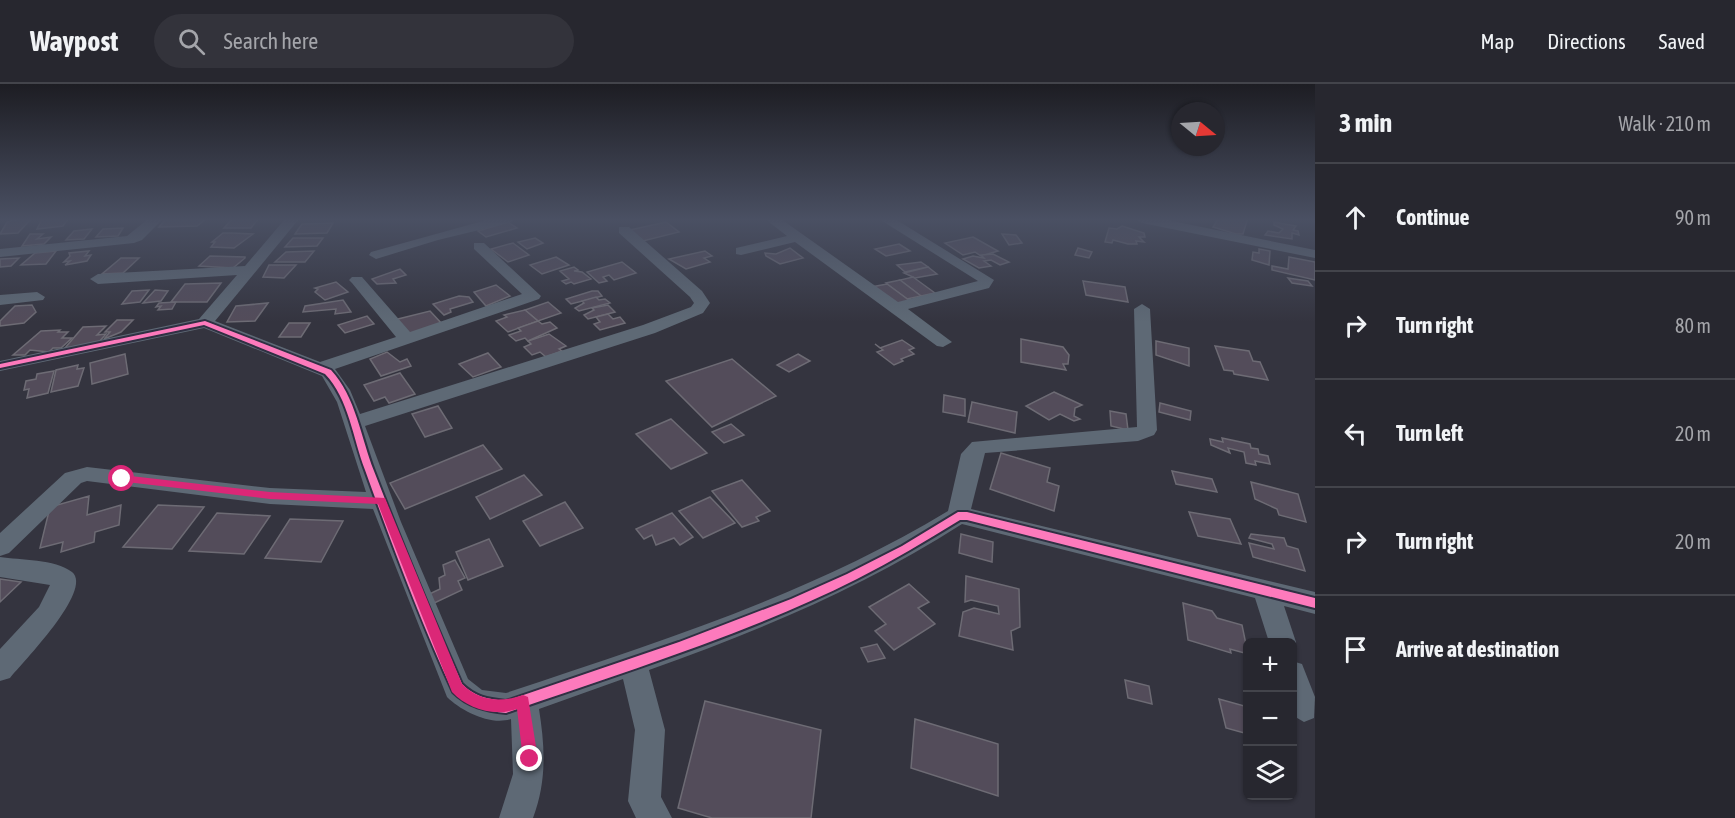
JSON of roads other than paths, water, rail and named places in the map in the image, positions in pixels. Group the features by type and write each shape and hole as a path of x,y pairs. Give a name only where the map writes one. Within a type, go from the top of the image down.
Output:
{"street":[{"path":"205,323 263,253"},
{"path":"376,255 382,253"},
{"path":"321,368 533,296 486,253"},
{"path":"352,423 638,333 697,310 702,303 696,294 650,253"},
{"path":"817,253 943,342"},
{"path":"894,308 984,285 986,280 942,253"},
{"path":"98,279 249,270"},
{"path":"357,280 408,340"},
{"path":"0,300 37,297"},
{"path":"958,516 972,454 979,447 1138,434 1147,430 1142,309"},
{"path":"0,366 205,323 321,368 337,380 381,501 457,688 468,700 490,705 506,707 761,618 864,571 958,516 967,516 1315,603"},
{"path":"0,547 73,478 87,474 270,496 381,501"},
{"path":"0,567 54,575 64,580 64,588 57,602 0,669"},
{"path":"1266,591 1281,638"},
{"path":"633,663 647,710 650,730 644,801 655,818"},
{"path":"1297,686 1304,708"},
{"path":"516,818 530,785 530,759 523,701"}]}
